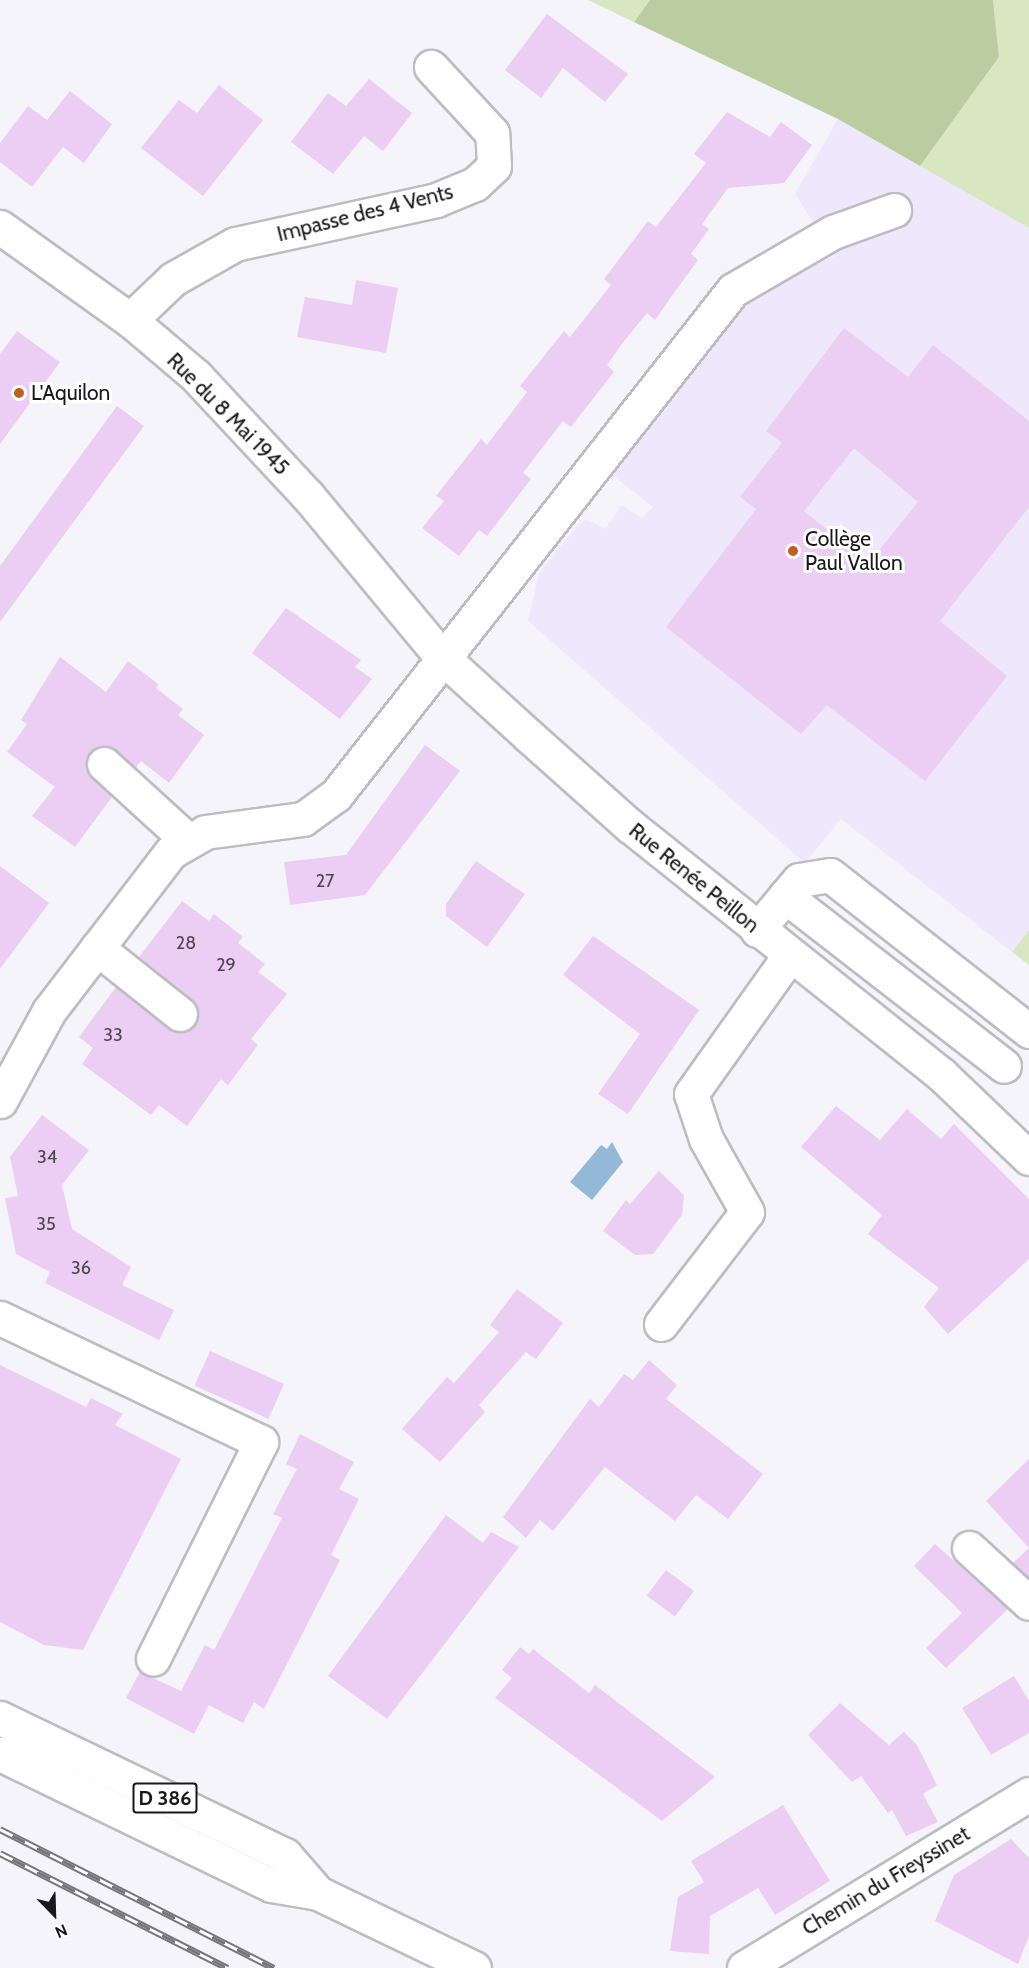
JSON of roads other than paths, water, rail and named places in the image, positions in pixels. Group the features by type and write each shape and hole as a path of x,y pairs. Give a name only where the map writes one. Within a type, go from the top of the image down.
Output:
{"street":[{"name":"Impasse des 4 Vents","path":"130,320 173,279 235,244 436,200 475,184 494,166 492,133 431,67"},
{"path":"0,1101 49,1011 186,838 303,819 320,811 733,290 833,232 894,210"},
{"name":"Rue du 8 Mai 1945","path":"0,227 130,320 196,376 379,578"},
{"name":"Rue Renée Peillon","path":"379,578 441,656 630,826 975,1104 1029,1158"},
{"path":"104,764 186,838"},
{"path":"757,930 800,880 830,875 1029,1031 975,1104"},
{"path":"785,896 1004,1066"},
{"path":"97,948 180,1014"},
{"path":"661,1324 747,1212 706,1139 691,1094 789,956"},
{"path":"0,1318 261,1442 153,1659"},
{"path":"969,1548 1029,1603"},
{"name":"D 386","path":"0,1718 285,1855 318,1893"},
{"name":"D 386","path":"0,1754 271,1885 318,1893 474,1968"},
{"name":"Chemin du Freyssinet","path":"744,1968 1029,1794"}],"water":[{"path":"612,1142 623,1162 592,1200 570,1182 601,1145 607,1149"}],"railway":[{"path":"0,1829 274,1968"},
{"path":"0,1853 228,1968"}],"place":[{"name":"L'Aquilon","path":"19,393"},
{"name":"Collège Paul Vallon","path":"793,551"}]}
